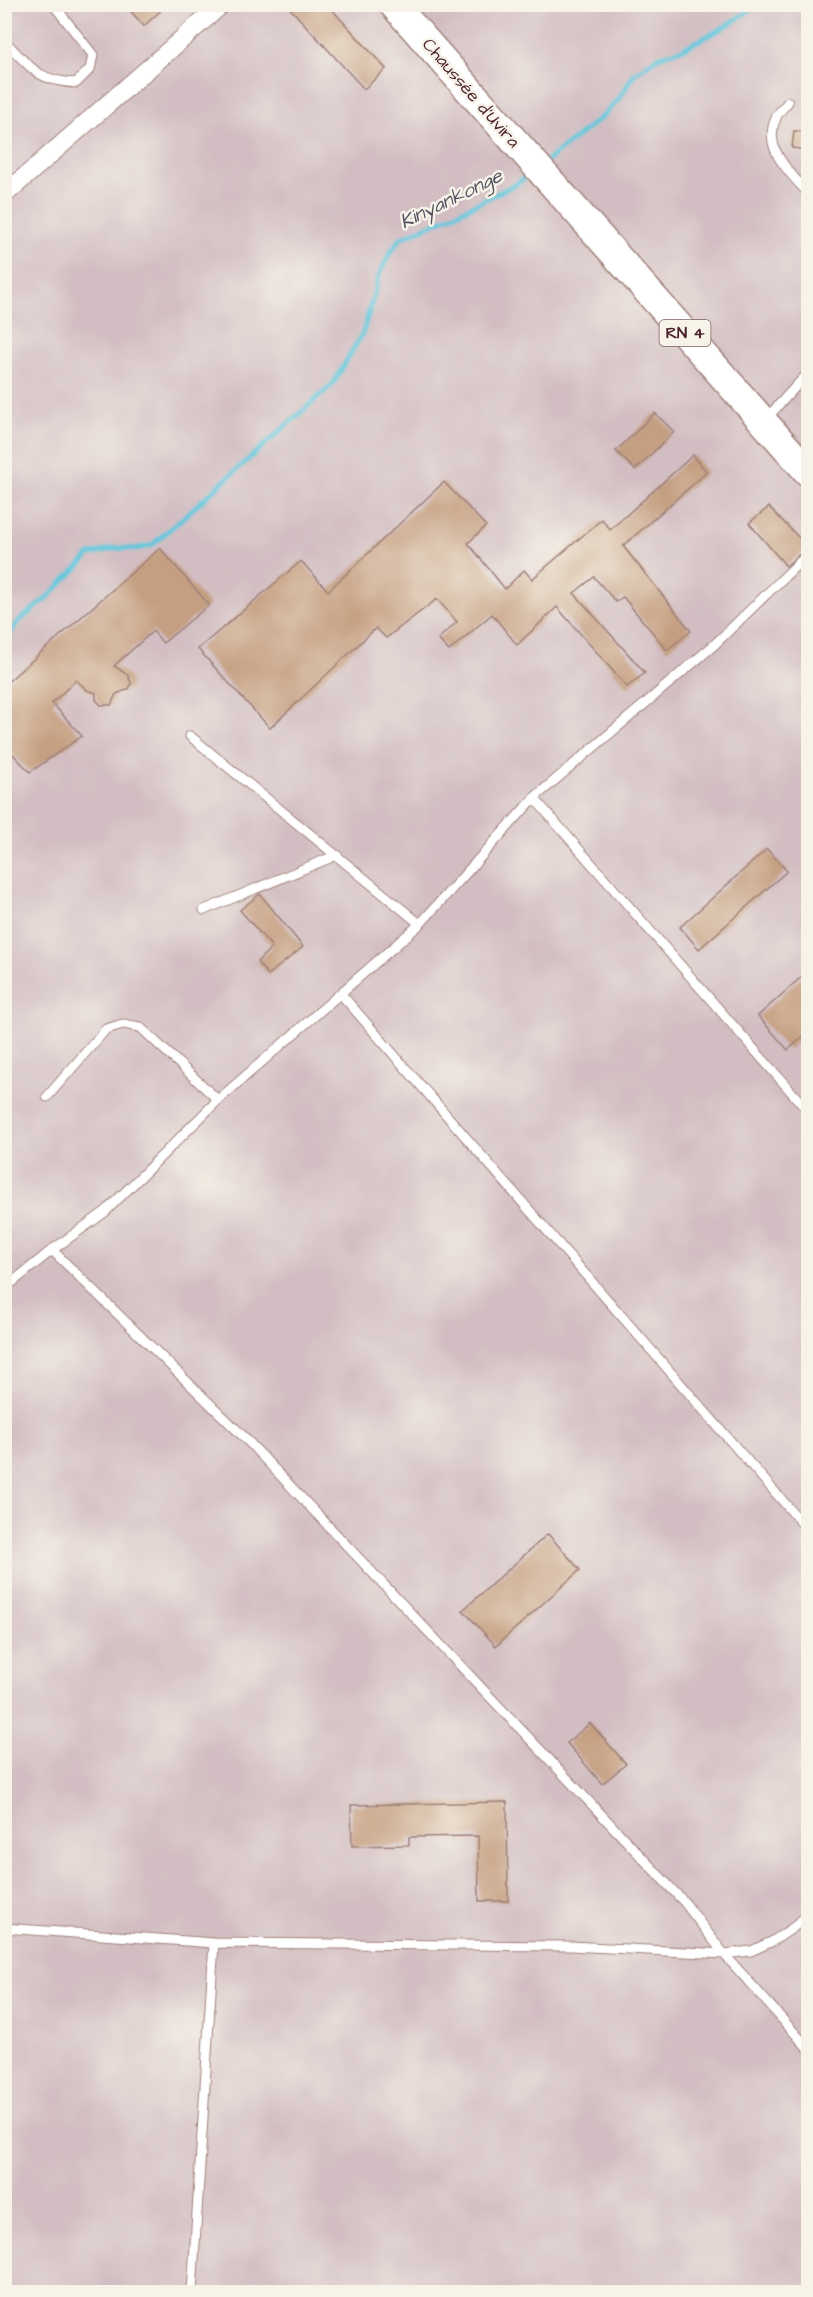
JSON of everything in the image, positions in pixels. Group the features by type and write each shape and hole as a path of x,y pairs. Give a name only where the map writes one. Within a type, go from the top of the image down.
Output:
{"main road":[{"name":"Chaussée d'Uvira","path":"393,4 764,421"},
{"name":"RN 4","path":"764,421 808,472"}],"street":[{"path":"4,195 222,4"}],"lane":[{"path":"4,40 32,70 55,82 76,83 90,69 93,55 53,4"},
{"path":"788,102 776,118 772,134 774,149 786,169 808,193"},
{"path":"764,421 808,373"},
{"path":"4,1289 52,1250 105,1212 218,1100 420,924 534,798 714,645 808,554"},
{"path":"190,736 420,924"},
{"path":"534,798 808,1111"},
{"path":"204,910 338,855"},
{"path":"341,994 808,1530"},
{"path":"46,1097 106,1029 123,1024 140,1027 218,1100"},
{"path":"52,1250 254,1446 685,1903 724,1954 808,2048"},
{"path":"4,1928 214,1943 570,1946 724,1954 752,1951 773,1941 808,1914"},
{"path":"192,2292 214,1943"}],"shaded area":[{"path":"5,5 808,5 808,2292 5,2292"}],"building":[{"path":"124,4 168,4 144,26"},
{"path":"286,4 327,4 386,69 364,89"},
{"path":"794,131 808,132 808,150 792,148"},
{"path":"655,413 674,432 635,470 616,451"},
{"path":"693,455 707,472 623,546 691,631 667,650 623,597 616,602 594,577 574,593 645,673 627,687 557,607 517,645 492,614 449,651 438,639 457,622 437,599 386,638 376,628 270,728 198,649 301,561 328,591 444,482 486,526 468,543 505,589 524,570 532,579 602,519 610,530"},
{"path":"769,507 808,547 786,566 749,523"},
{"path":"160,548 209,605 163,643 153,631 114,666 128,675 131,683 129,689 116,694 111,705 101,705 96,700 96,693 87,690 76,680 52,703 82,736 30,772 4,745 4,685"},
{"path":"767,849 787,871 699,949 680,927"},
{"path":"260,894 303,947 268,975 257,962 272,947 240,910"},
{"path":"808,971 808,1032 788,1050 758,1016"},
{"path":"548,1534 580,1570 496,1646 463,1610"},
{"path":"590,1723 626,1764 602,1784 567,1743"},
{"path":"507,1802 508,1901 479,1901 478,1836 409,1837 409,1845 352,1846 351,1805"}],"waterway":[{"name":"Kinyankonge","path":"544,163 603,116 621,96 634,74 658,57 682,49 723,28 759,4"},
{"name":"Kinyankonge","path":"4,650 12,630 19,621 47,598 90,555 116,548 136,549 152,545 333,384 363,332 380,273 391,251 401,238 516,184 532,172"}]}
